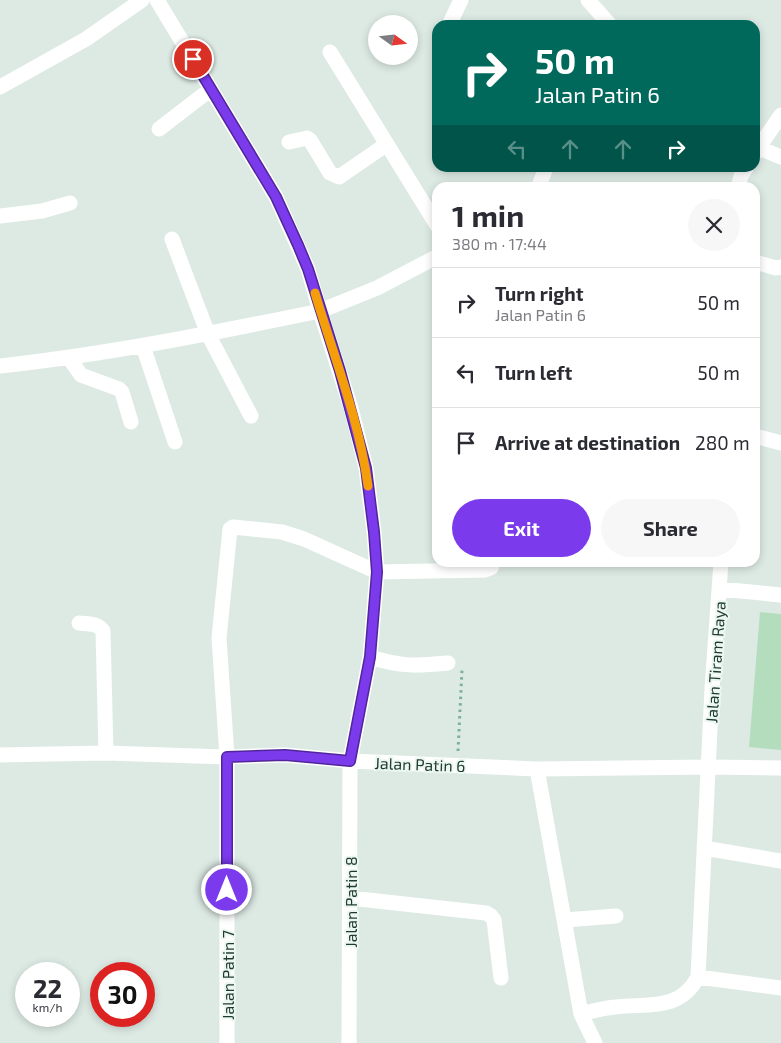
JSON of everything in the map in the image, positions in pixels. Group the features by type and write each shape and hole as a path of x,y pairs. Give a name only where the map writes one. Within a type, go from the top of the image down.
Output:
{"street":[{"path":"0,87 86,39 142,0"},
{"name":"Jalan Patin 8","path":"157,0 276,197 308,269 351,408 366,468 377,572 370,657 350,761 349,1043"},
{"path":"451,20 461,0"},
{"path":"588,0 606,20"},
{"path":"330,52 432,217"},
{"path":"159,129 211,89"},
{"path":"760,146 781,115"},
{"path":"289,142 307,138 310,140 330,173 339,177 387,144"},
{"path":"760,151 781,156"},
{"path":"0,216 42,211 70,204"},
{"path":"172,239 208,334 251,416"},
{"path":"0,366 69,358 143,346 320,311 377,288 432,259"},
{"path":"760,263 776,268 781,267"},
{"path":"143,346 175,442"},
{"path":"69,358 80,375 120,390 131,422"},
{"path":"760,437 781,443"},
{"name":"Jalan Patin 7","path":"227,1043 227,757 219,638 230,529 233,527 282,532 304,539 377,572"},
{"path":"377,572 485,570 491,567"},
{"path":"720,589 721,567"},
{"name":"Jalan Tiram Raya","path":"698,977 712,689 720,589 781,595"},
{"path":"78,623 95,625 101,627 103,631 106,753"},
{"path":"370,657 408,666 448,663"},
{"name":"Jalan Patin 6","path":"0,755 106,753 227,757 285,755 350,761 537,769 781,768"},
{"path":"537,769 580,1014 595,1043"},
{"path":"704,848 781,861"},
{"path":"350,898 486,913 494,920 500,978"},
{"path":"565,920 616,916"},
{"path":"580,1014 616,1007 656,1005 675,1000 687,993 698,977 781,988"}],"path":[{"path":"448,663 457,664 462,670 457,766"}],"green space":[{"path":"760,612 781,614 781,750 749,747"}],"slow traffic":[{"path":"315,293 351,408 366,468 368,486"}],"route":[{"path":"193,59 276,197 308,269 351,408 366,468 377,572 370,657 350,761 285,755 227,757 227,890"}]}
